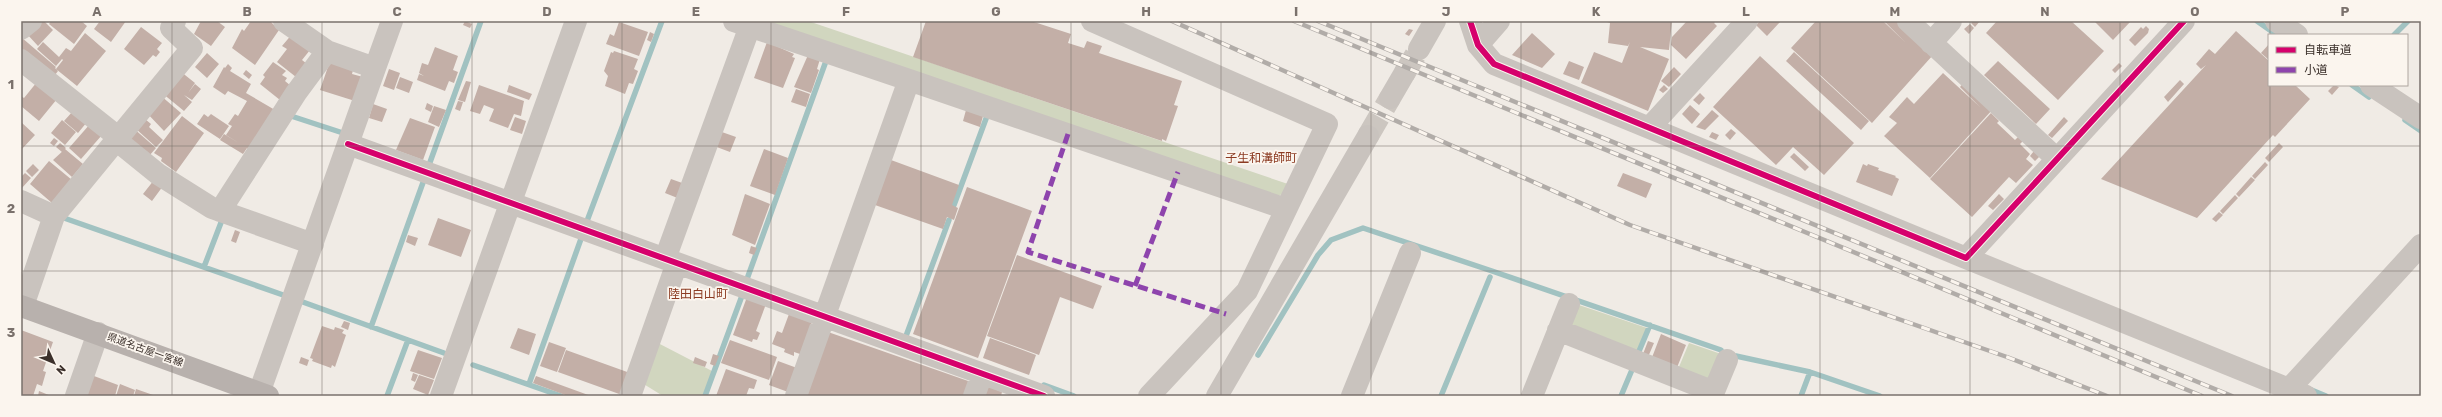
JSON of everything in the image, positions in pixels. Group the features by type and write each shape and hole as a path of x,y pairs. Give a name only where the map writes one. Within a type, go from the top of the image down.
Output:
{"main road":[{"name":"県道名古屋一宮線","path":"22,306 262,395"}],"street":[{"path":"21,29 31,21"},
{"path":"22,306 54,216 192,48 171,28 176,21"},
{"path":"284,21 327,51 375,68"},
{"path":"262,395 313,244 392,21"},
{"path":"441,396 576,21"},
{"path":"1092,21 1327,124 1247,291 1149,396"},
{"path":"1419,49 1435,21"},
{"path":"1470,21 1478,45 1494,64 2297,392 2421,246"},
{"path":"1478,45 1499,21"},
{"path":"1650,127 1747,21"},
{"path":"1908,21 2057,159"},
{"path":"1931,43 1951,21"},
{"path":"1966,258 2184,21"},
{"path":"2276,21 2296,34"},
{"path":"630,396 742,24 1286,209"},
{"path":"220,211 296,93 327,51"},
{"path":"21,60 117,138 158,174 212,208 313,244"},
{"path":"1390,98 1404,74"},
{"path":"796,396 909,80"},
{"path":"2373,86 2421,118"},
{"path":"1217,396 1368,136"},
{"path":"348,144 1044,396"},
{"path":"21,201 54,216"},
{"path":"1352,396 1410,253"},
{"path":"1532,396 1569,304"},
{"path":"1558,330 1713,394 1727,360"},
{"path":"76,396 98,333"},
{"path":"974,396 982,374"}],"green space":[{"path":"748,21 808,21 1288,184 1283,194 1271,198"},
{"path":"1576,304 1647,328 1635,358 1567,332"},
{"path":"656,342 712,371 703,396 663,396 642,383"},
{"path":"1689,343 1724,355 1711,387 1676,374"}],"building":[{"path":"41,21 44,21 53,30 38,46 27,34"},
{"path":"51,21 81,21 87,26 74,44 49,24"},
{"path":"100,21 126,21 111,42 94,29"},
{"path":"201,21 217,21 225,27 211,46 194,34"},
{"path":"251,21 270,21 279,30 255,65 232,48 242,29 244,31"},
{"path":"465,21 472,24 470,28 463,25"},
{"path":"926,21 1031,21 1071,34 1068,43 1084,48 1087,41 1102,46 1099,53 1093,51 1182,81 1174,105 1178,106 1166,141 1162,139 1162,141 913,57"},
{"path":"1604,21 1672,21 1669,50 1640,47 1669,59 1648,111 1581,83 1594,52 1622,63 1630,42 1628,46 1608,43 1610,23"},
{"path":"1687,21 1716,21 1714,23 1717,26 1686,59 1671,45 1672,37"},
{"path":"1760,21 1781,21 1767,36 1756,25"},
{"path":"1816,21 1883,21 1905,42 1884,21 1896,21 1933,55 1872,123 1791,48"},
{"path":"1973,21 1980,21 1975,27 1971,23"},
{"path":"1997,21 2071,21 2104,51 2058,100 1986,33"},
{"path":"2094,21 2131,21 2113,40"},
{"path":"619,22 648,32 639,56 606,44 610,34 614,36"},
{"path":"1970,24 1974,28 1969,34 1964,29"},
{"path":"2146,26 2149,29 2148,33 2135,46 2129,40 2141,27 2143,29"},
{"path":"141,27 162,43 157,49 160,52 156,57 153,55 144,65 124,49"},
{"path":"1409,29 1413,30 1409,36 1405,34"},
{"path":"2236,31 2268,60 2268,86 2296,86 2310,99 2275,137 2273,135 2197,218 2101,179 2206,65 2201,69 2196,64 2209,49 2215,54"},
{"path":"650,32 654,34 651,42 647,40"},
{"path":"85,33 106,51 77,86 56,69 63,60 62,59 56,66 37,49 43,42 59,57 66,48 71,51"},
{"path":"293,33 310,50 302,60 307,64 296,77 277,62 287,49 282,46"},
{"path":"1532,33 1555,54 1542,68 1512,55"},
{"path":"21,37 56,67 55,68 58,71 52,79 21,55"},
{"path":"767,42 794,54 792,57 795,58 783,88 754,78"},
{"path":"2268,45 2268,59 2261,53"},
{"path":"435,47 458,56 453,70 458,72 454,83 449,81 445,91 417,80 419,74 424,76 419,73 422,63 428,65"},
{"path":"614,51 638,59 634,69 638,71 633,84 629,83 625,94 605,86 608,76 604,71 611,52 613,53"},
{"path":"1794,52 1869,121 1861,130 1786,61"},
{"path":"207,53 219,64 207,78 195,67"},
{"path":"808,55 820,59 817,69 819,70 811,93 794,87"},
{"path":"1760,56 1854,143 1824,175 1793,147 1776,165 1713,107"},
{"path":"330,61 353,70 352,74 363,77 355,101 320,90"},
{"path":"1569,61 1584,67 1579,80 1563,74"},
{"path":"1998,61 2050,109 2036,124 1984,75"},
{"path":"273,62 286,71 282,75 287,78 285,81 291,86 280,100 260,84 265,77 263,75"},
{"path":"2119,63 2122,66 2115,73 2112,70"},
{"path":"228,64 232,68 230,71 251,84 246,93 275,110 250,150 226,135 232,126 228,124 235,114 238,116 247,101 228,91 225,95 213,87 224,67 225,68"},
{"path":"1674,67 1681,74 1669,87 1661,81"},
{"path":"389,69 400,73 394,90 383,86"},
{"path":"246,70 252,75 249,79 243,74"},
{"path":"180,71 195,83 188,93 195,84 201,89 192,100 184,95 192,102 184,111 162,93"},
{"path":"1943,73 1980,107 1960,87 1965,81 1993,109 1930,178 1884,136 1897,123 1889,117 1907,97 1914,104"},
{"path":"400,77 413,82 409,93 396,88"},
{"path":"2180,80 2184,84 2168,102 2164,97"},
{"path":"466,81 471,82 465,102 458,100"},
{"path":"37,82 57,99 39,121 21,106 21,96 24,98"},
{"path":"479,85 524,101 521,116 514,114 508,128 489,121 494,109 484,105 480,114 470,111"},
{"path":"509,85 532,94 529,100 507,92"},
{"path":"1664,85 1668,89 1663,93 1659,90"},
{"path":"2333,86 2339,87 2332,95 2328,91"},
{"path":"796,89 810,94 806,107 791,102"},
{"path":"1700,93 1705,98 1699,105 1693,100"},
{"path":"160,95 181,113 164,131 145,111"},
{"path":"458,101 463,102 460,111 455,109"},
{"path":"427,103 433,106 431,112 425,109"},
{"path":"373,104 387,109 382,122 369,118"},
{"path":"1690,105 1700,114 1692,124 1682,114"},
{"path":"434,106 446,110 439,127 428,122"},
{"path":"966,110 983,116 980,127 963,121"},
{"path":"1712,110 1719,116 1705,130 1696,127"},
{"path":"73,111 87,122 78,133 64,121"},
{"path":"1991,113 1999,121 1997,123 2015,140 2019,136 2024,140 2020,144 2030,154 2026,159 2033,165 2016,183 2009,177 1972,217 1930,179"},
{"path":"204,114 208,117 211,114 229,126 220,139 197,124"},
{"path":"182,116 204,133 176,172 161,161 162,158 154,153"},
{"path":"515,117 526,121 522,134 510,130"},
{"path":"2064,117 2068,121 2052,138 2048,135"},
{"path":"410,118 435,127 423,160 396,150"},
{"path":"145,119 151,124 149,127 163,140 156,147 135,128"},
{"path":"62,120 76,132 65,145 51,133"},
{"path":"21,122 35,135 21,150"},
{"path":"90,124 102,135 81,159 69,148"},
{"path":"132,127 156,148 149,156 125,135"},
{"path":"1731,129 1736,133 1730,140 1725,135"},
{"path":"719,131 736,137 730,152 714,146"},
{"path":"1712,132 1719,135 1716,140 1709,137"},
{"path":"224,134 247,148 243,154 220,140"},
{"path":"54,138 58,141 54,146 50,143"},
{"path":"60,143 66,148 62,152 56,147"},
{"path":"2279,143 2283,147 2269,162 2265,158"},
{"path":"65,149 83,164 72,177 53,160"},
{"path":"764,149 788,158 775,195 750,186"},
{"path":"2034,151 2040,156 2035,161 2030,156"},
{"path":"1794,153 1809,167 1805,171 1790,157"},
{"path":"891,160 959,185 952,205 958,208 954,220 947,217 943,229 875,205"},
{"path":"49,161 72,180 52,203 30,184"},
{"path":"2265,162 2268,165 2255,179 2252,176"},
{"path":"33,164 39,170 32,177 26,171"},
{"path":"1863,164 1867,166 1868,164 1879,168 1878,170 1896,176 1895,177 1899,179 1892,196 1856,182"},
{"path":"25,173 31,178 21,189 21,177"},
{"path":"1623,173 1652,184 1646,198 1617,186"},
{"path":"2251,177 2255,180 2239,197 2236,194"},
{"path":"671,179 685,184 680,199 665,193"},
{"path":"154,180 163,186 152,201 143,194"},
{"path":"967,187 1032,211 978,358 913,334"},
{"path":"745,194 770,204 755,245 732,235"},
{"path":"1999,194 2004,199 1993,210 1988,206"},
{"path":"2235,195 2238,198 2223,214 2220,211"},
{"path":"2219,212 2223,215 2216,222 2212,219"},
{"path":"438,218 471,230 461,257 428,245"},
{"path":"235,230 240,232 236,243 231,241"},
{"path":"408,235 418,238 415,246 406,242"},
{"path":"751,246 757,248 754,255 749,253"},
{"path":"1017,255 1102,286 1093,309 1060,297 1039,355 987,336"},
{"path":"747,297 766,304 756,331 760,333 757,340 753,339 752,342 733,335"},
{"path":"789,314 812,322 800,354 794,352 794,356 784,352 785,349 772,344 777,331 782,333"},
{"path":"344,321 350,323 348,330 341,327"},
{"path":"322,326 334,330 335,327 344,330 342,333 346,335 335,367 332,365 331,368 312,361 313,359 310,358"},
{"path":"518,328 536,334 529,355 510,348"},
{"path":"21,330 53,342 43,371 46,372 42,386 37,384 33,396 21,396"},
{"path":"828,332 971,382 966,396 806,396"},
{"path":"1661,334 1686,345 1676,370 1651,360"},
{"path":"990,338 1036,355 1029,375 983,358"},
{"path":"730,340 777,357 769,380 721,363"},
{"path":"1648,341 1654,343 1648,357 1643,354"},
{"path":"549,342 566,348 557,372 540,366"},
{"path":"418,350 442,358 434,379 410,371"},
{"path":"566,350 630,373 622,395 558,372"},
{"path":"713,354 719,356 715,366 710,364"},
{"path":"301,357 309,360 307,366 299,363"},
{"path":"695,357 707,362 705,367 693,363"},
{"path":"778,361 797,368 788,392 769,385"},
{"path":"726,369 757,380 754,389 749,388 746,396 716,396"},
{"path":"413,373 418,375 415,382 411,380"},
{"path":"419,375 434,380 428,395 413,389"},
{"path":"94,376 118,385 115,396 86,396"},
{"path":"536,376 591,396 568,396 533,383"},
{"path":"120,384 135,390 133,396 116,396"},
{"path":"987,386 1002,392 1001,396 983,396"},
{"path":"136,389 156,396 134,396"},
{"path":"39,391 51,396 38,396"}],"waterway":[{"path":"429,165 481,21"},
{"path":"587,221 662,21"},
{"path":"2257,21 2274,33"},
{"path":"2395,34 2408,21"},
{"path":"747,279 826,61"},
{"path":"2353,86 2369,97"},
{"path":"288,115 343,133"},
{"path":"954,205 987,116"},
{"path":"2405,120 2421,131"},
{"path":"371,327 425,177"},
{"path":"64,218 286,296"},
{"path":"204,267 222,220"},
{"path":"906,336 949,220"},
{"path":"1258,355 1318,255 1331,240 1363,228 1721,350"},
{"path":"529,384 582,236"},
{"path":"1441,396 1490,277"},
{"path":"705,396 743,293"},
{"path":"300,301 444,353"},
{"path":"1637,356 1650,325"},
{"path":"387,396 408,340"},
{"path":"1736,356 1810,372 1880,396"},
{"path":"473,365 561,396"},
{"path":"1621,396 1634,365"},
{"path":"1801,396 1810,372"},
{"path":"1044,385 1074,396"},
{"path":"2309,389 2326,396"}],"tunnel":[{"path":"1404,74 1419,49"},
{"path":"1368,136 1390,98"}],"railway":[{"path":"1172,21 1630,225 2007,357 2107,396"},
{"path":"1294,21 2202,396"},
{"path":"1318,21 2232,396"}],"marked path":[{"path":"1068,134 1028,252 1226,314"},
{"path":"1135,286 1178,172"}],"cycle path":[{"path":"1470,21 1478,45 1494,64 1966,258 2184,21"},
{"path":"348,144 1044,396"}],"district":[{"name":"子生和溝師町","path":"1261,158"},
{"name":"陸田白山町","path":"698,294"}]}
